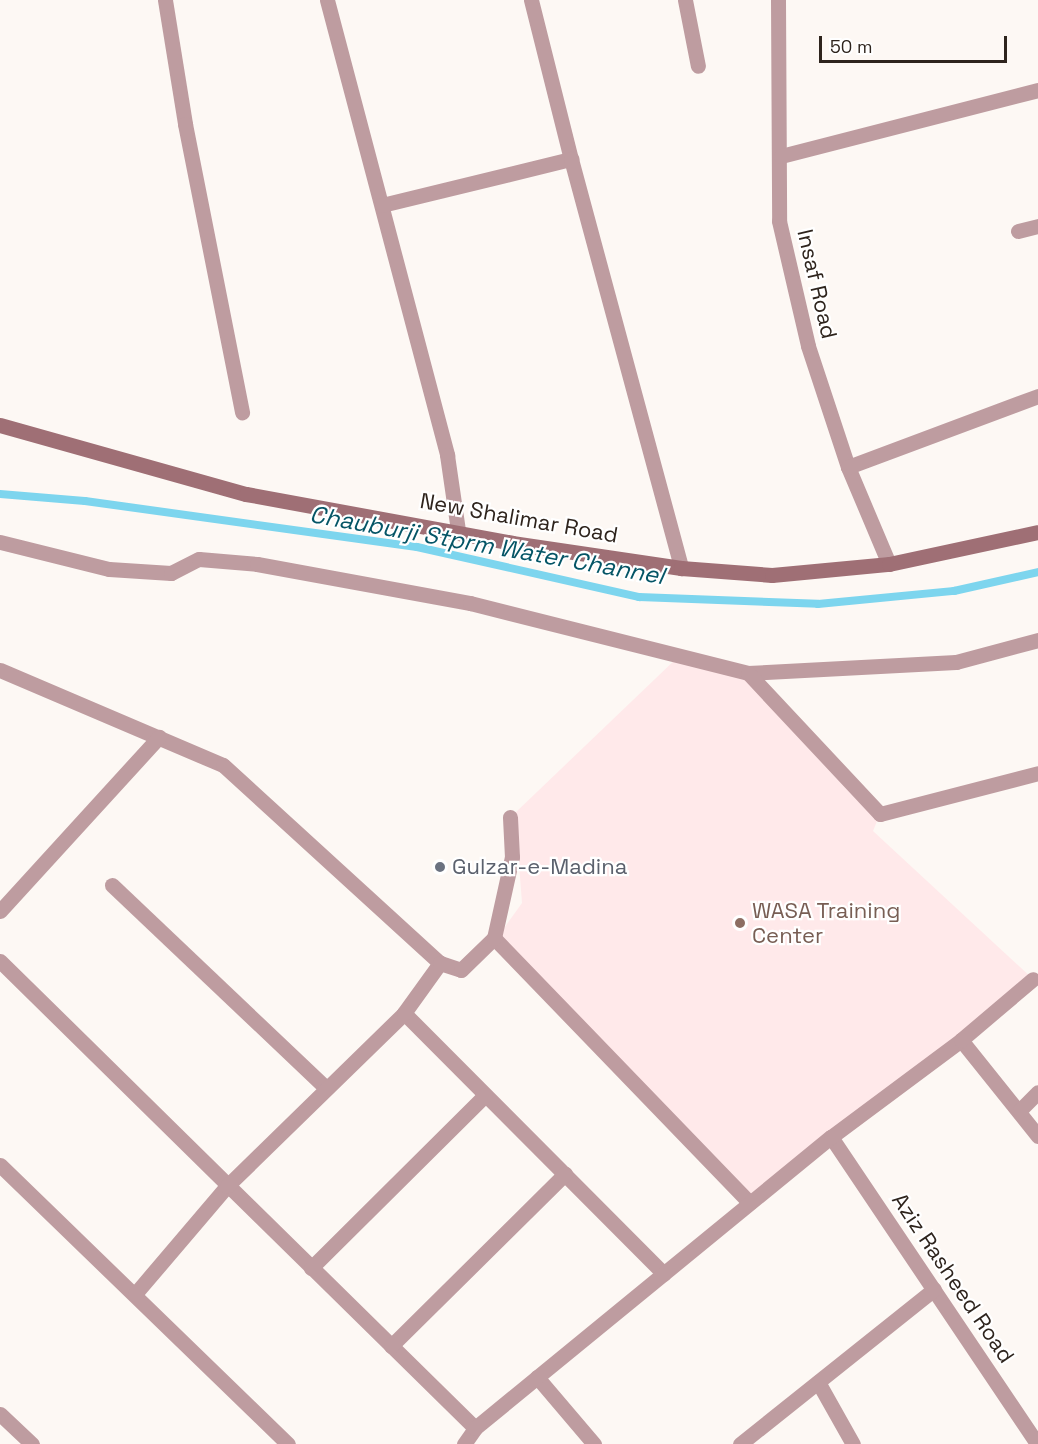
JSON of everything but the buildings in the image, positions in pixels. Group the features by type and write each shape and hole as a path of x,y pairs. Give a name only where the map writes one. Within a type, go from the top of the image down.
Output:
{"street":[{"path":"165,0 184,124 242,412"},
{"path":"327,0 447,455 458,530"},
{"path":"531,0 571,159 681,568"},
{"path":"685,0 699,66"},
{"name":"Insaf Road","path":"778,0 781,156 779,221 808,346 848,467 889,564"},
{"path":"781,156 1038,90"},
{"path":"382,204 571,159"},
{"path":"1018,231 1038,226"},
{"path":"848,467 1038,396"},
{"name":"New Shalimar Road","path":"0,425 246,494 458,530 512,543 681,568 772,575 889,564 1038,532"},
{"path":"0,542 109,569 171,573 199,559 268,566 470,603 748,673 956,662 1038,640"},
{"path":"0,670 223,765 440,963 461,970 494,938 512,857 510,817"},
{"path":"748,673 880,814 1038,773"},
{"path":"0,911 159,737"},
{"path":"112,885 326,1088"},
{"path":"494,938 750,1203"},
{"path":"0,961 475,1428"},
{"path":"135,1294 227,1186 404,1013 440,963"},
{"path":"464,1444 475,1428 537,1377 831,1137 961,1040 1033,979"},
{"path":"404,1013 664,1274"},
{"path":"961,1040 1020,1110 1038,1136"},
{"path":"1020,1110 1038,1092"},
{"path":"311,1268 486,1095"},
{"name":"Aziz Rasheed Road","path":"831,1137 1037,1444"},
{"path":"0,1165 288,1444"},
{"path":"391,1346 565,1174"},
{"path":"740,1444 934,1289"},
{"path":"537,1377 594,1444"},
{"path":"818,1382 853,1444"},
{"path":"0,1414 32,1444"}],"shaded area":[{"name":"WASA Training Center","path":"679,656 748,673 880,814 873,831 1033,979 750,1203 494,942 522,903 515,813"}],"waterway":[{"name":"Chauburji Stprm Water Channel","path":"0,494 85,501 417,547 639,597 818,604 954,591 1038,572"}],"place":[{"name":"Gulzar-e-Madina","path":"440,867"},
{"name":"WASA Training Center","path":"740,923"}]}
